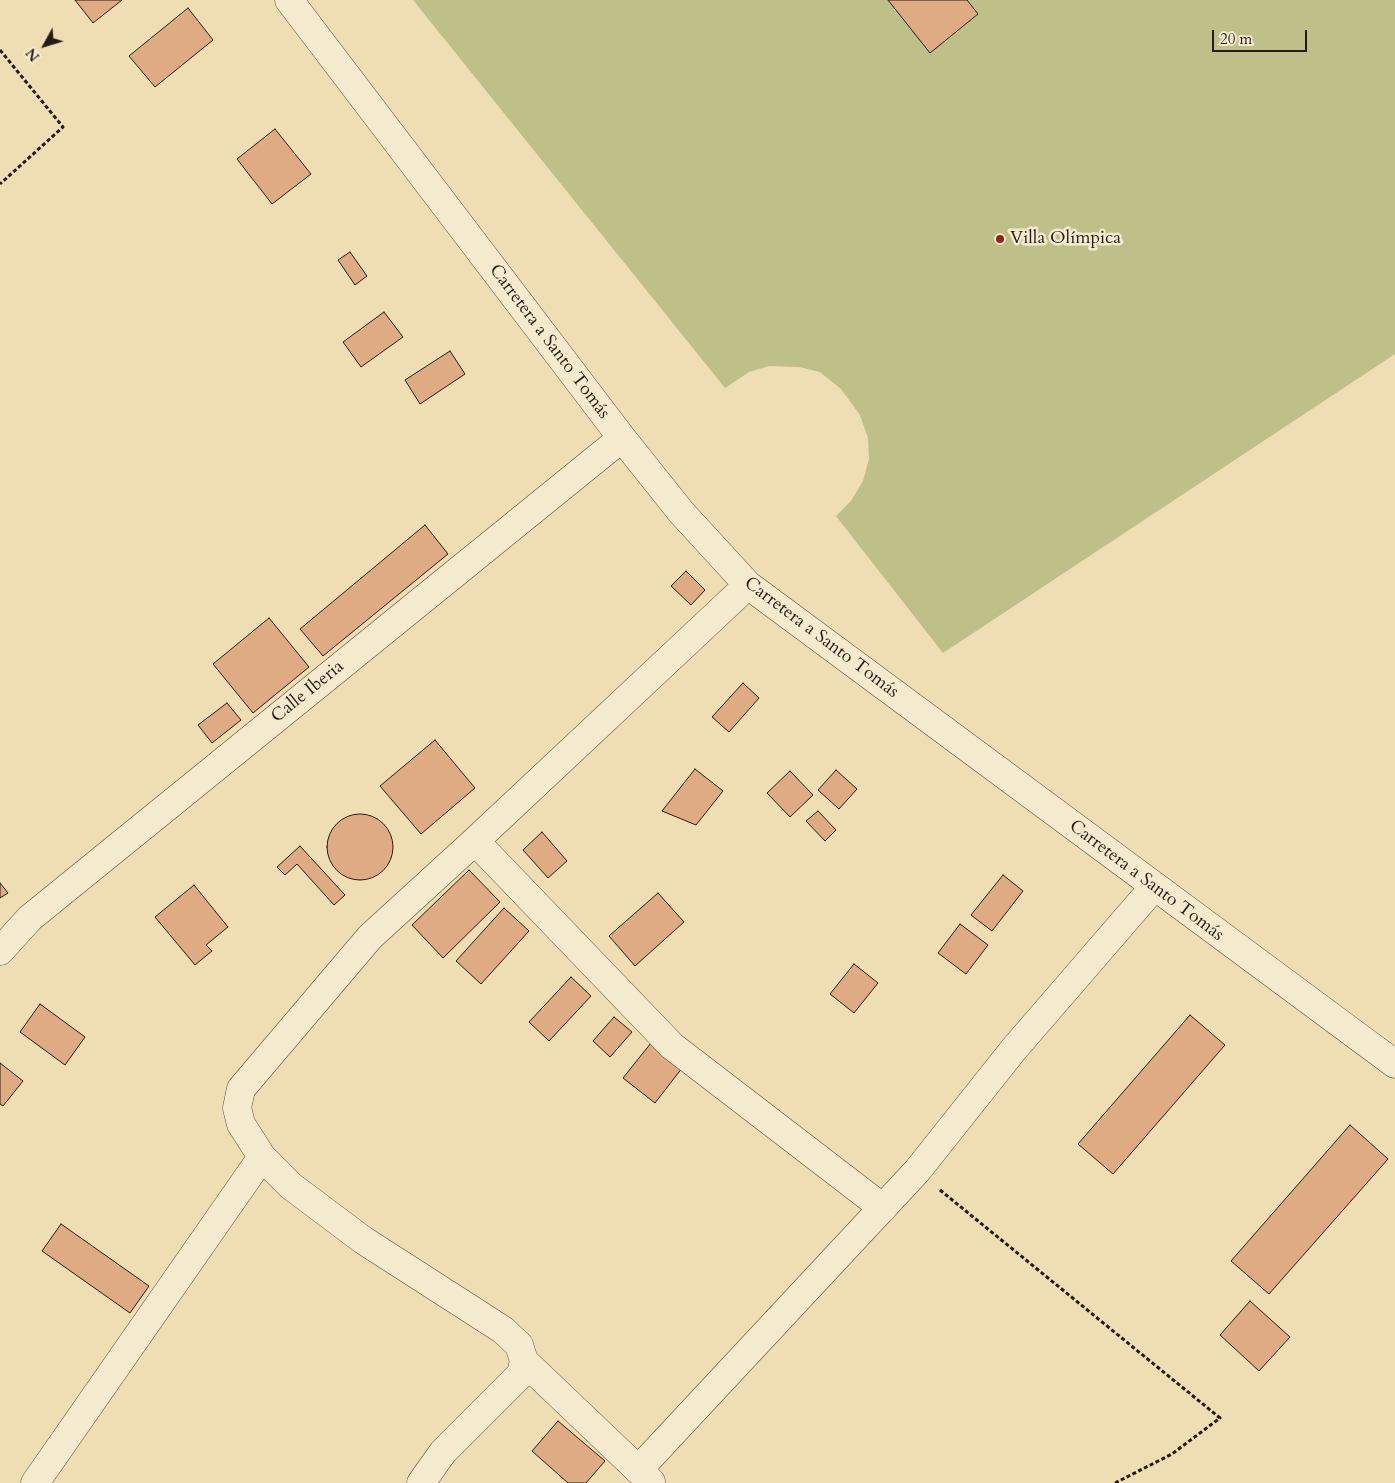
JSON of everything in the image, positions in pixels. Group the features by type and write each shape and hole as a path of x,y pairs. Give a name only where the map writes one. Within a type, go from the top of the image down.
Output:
{"street":[{"name":"Carretera a Santo Tomás","path":"289,0 622,438 681,512 748,585 1395,1064"},
{"name":"Calle Iberia","path":"0,951 30,918 622,438"},
{"path":"748,585 370,937 241,1089 237,1108 241,1124 262,1157 291,1186 363,1240 503,1330 519,1345 524,1361 645,1477 882,1208 917,1171 1014,1049 1154,887"},
{"path":"475,841 672,1046 882,1208"},
{"path":"35,1483 262,1157"},
{"path":"421,1483 443,1452 521,1374 524,1361"}],"path":[{"path":"0,50 63,127 0,184"},
{"path":"917,1171 1220,1418 1172,1454 1115,1483"}],"green space":[{"name":"Villa Olímpica","path":"413,0 1395,0 1395,354 943,653 836,516 851,501 863,481 869,459 868,438 860,415 841,389 820,372 799,367 769,366 749,372 725,388"}],"building":[{"path":"75,0 122,0 93,23"},
{"path":"888,0 967,0 978,14 930,53"},
{"path":"188,8 213,40 155,87 129,56"},
{"path":"275,129 311,174 272,204 237,159"},
{"path":"350,252 367,276 355,285 338,260"},
{"path":"384,312 403,337 361,367 343,342"},
{"path":"450,351 465,374 420,404 405,380"},
{"path":"425,525 448,554 323,656 300,629"},
{"path":"686,571 705,590 691,605 671,586"},
{"path":"269,618 309,667 253,713 213,664"},
{"path":"743,683 759,698 729,732 712,717"},
{"path":"227,703 241,720 212,743 198,725"},
{"path":"435,740 475,788 421,834 380,786"},
{"path":"695,769 723,791 696,825 662,811"},
{"path":"836,770 857,789 839,809 818,790"},
{"path":"790,771 813,795 790,817 767,793"},
{"path":"818,811 836,830 825,841 806,821"},
{"path":"360,814 372,817 383,824 390,835 393,847 390,859 383,870 372,877 360,880 348,877 337,870 330,859 327,847 330,835 337,824 348,817"},
{"path":"542,832 567,861 548,878 523,850"},
{"path":"300,846 345,895 334,905 297,864 285,875 277,867"},
{"path":"469,870 500,902 443,958 412,925"},
{"path":"1003,875 1023,891 992,931 971,915"},
{"path":"0,883 8,893 0,898"},
{"path":"194,885 228,927 206,945 212,951 195,965 155,917"},
{"path":"658,893 684,922 635,966 609,936"},
{"path":"504,908 529,931 481,984 456,961"},
{"path":"960,924 988,945 966,974 938,953"},
{"path":"854,964 878,983 854,1013 830,994"},
{"path":"571,977 591,996 549,1041 529,1022"},
{"path":"40,1004 85,1037 65,1065 20,1032"},
{"path":"1190,1015 1225,1045 1113,1174 1078,1144"},
{"path":"614,1017 632,1032 610,1057 593,1041"},
{"path":"655,1038 686,1063 655,1103 623,1078"},
{"path":"0,1063 23,1081 3,1106 0,1104"},
{"path":"1350,1125 1388,1159 1269,1294 1231,1261"},
{"path":"61,1224 149,1286 130,1313 42,1251"},
{"path":"1250,1301 1290,1337 1259,1371 1220,1335"},
{"path":"558,1421 605,1461 586,1483 568,1483 532,1451"}],"place":[{"name":"Villa Olímpica","path":"1000,239"}]}
